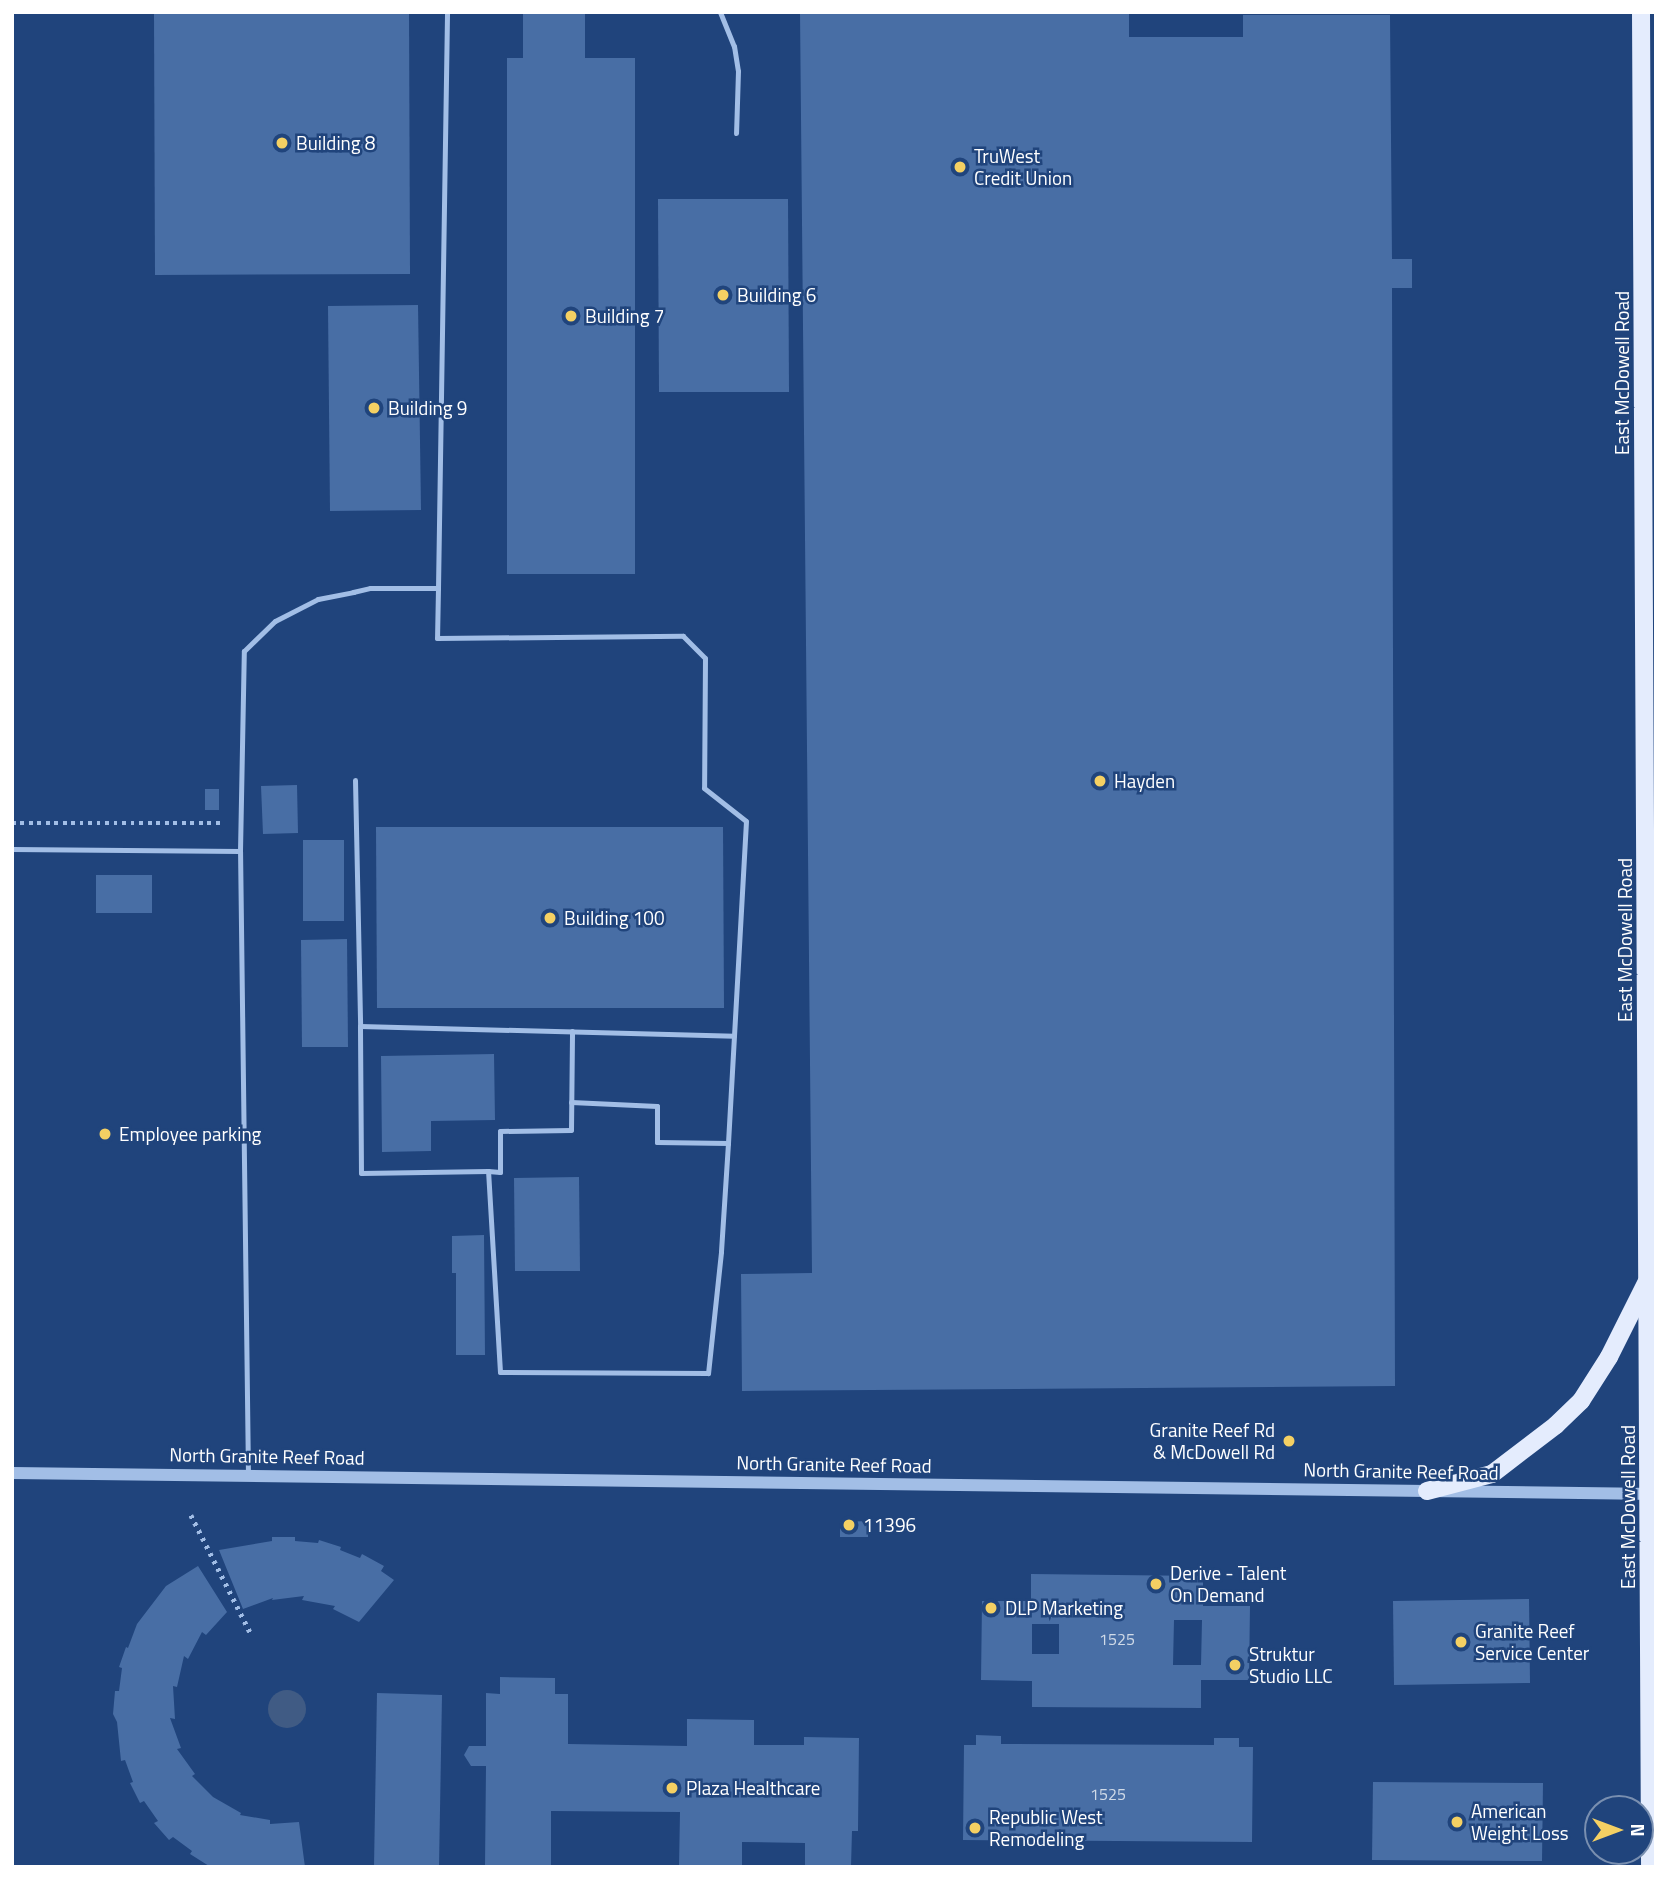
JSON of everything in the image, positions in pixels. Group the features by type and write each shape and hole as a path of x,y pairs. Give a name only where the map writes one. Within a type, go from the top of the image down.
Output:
{"main road":[{"name":"East McDowell Road","path":"1641,12 1650,534 1648,1280 1653,1494 1650,1867"},
{"path":"1427,1491 1492,1474 1556,1426 1581,1401 1609,1357 1648,1280"}],"street":[{"name":"North Granite Reef Road","path":"12,1473 1653,1494"}],"lane":[{"path":"447,12 437,638 683,636 705,658 704,788 746,821 728,1143 708,1373 500,1372 488,1171"},
{"path":"720,12 734,46 738,71 736,133"},
{"path":"248,1475 240,851 244,651 275,621 318,599 370,589 438,589"},
{"path":"355,780 361,1173 500,1172 500,1131 571,1130 572,1031"},
{"path":"12,849 240,851"},
{"path":"360,1026 734,1035"},
{"path":"571,1102 657,1106 657,1142 728,1143"}],"path":[{"path":"12,823 241,823"},
{"path":"191,1515 250,1632"}],"water":[{"path":"287,1690 300,1696 306,1709 300,1722 287,1728 274,1722 268,1709 274,1696"}],"building":[{"name":"Building 8","path":"154,12 409,12 410,274 155,275"},
{"name":"Building 7","path":"523,12 585,12 585,58 635,58 635,574 507,574 507,58 523,58"},
{"name":"Hayden","path":"800,12 1129,12 1129,37 1243,37 1243,15 1390,15 1392,259 1412,259 1412,288 1392,288 1395,1386 742,1391 741,1274 812,1273"},
{"name":"Building 6","path":"658,199 788,199 789,392 659,392"},
{"name":"Building 9","path":"418,305 421,510 330,511 328,306"},
{"path":"297,785 298,833 263,834 261,786"},
{"path":"205,789 219,789 219,810 205,810"},
{"name":"Building 100","path":"376,827 723,827 724,1008 377,1008"},
{"path":"303,840 344,840 344,921 303,921"},
{"path":"96,875 152,875 152,913 96,913"},
{"path":"347,939 348,1047 302,1047 301,940"},
{"path":"494,1054 495,1120 431,1121 431,1151 382,1152 381,1056"},
{"path":"579,1177 580,1271 515,1271 514,1178"},
{"path":"484,1235 485,1355 456,1355 456,1273 452,1273 452,1236"},
{"path":"868,1521 868,1537 840,1537 840,1522"},
{"path":"272,1537 295,1537 295,1541 318,1543 319,1540 341,1547 340,1550 360,1558 362,1554 384,1566 381,1571 394,1580 359,1622 333,1609 335,1606 302,1600 304,1596 272,1600 273,1598 243,1609 219,1550 272,1541"},
{"path":"198,1566 227,1612 206,1635 202,1632 188,1659 184,1656 177,1687 173,1686 175,1719 170,1718 181,1748 177,1749 195,1774 192,1776 213,1797 241,1813 240,1815 270,1820 270,1824 299,1822 305,1867 209,1866 190,1854 192,1851 173,1837 169,1840 154,1823 158,1821 144,1801 140,1803 130,1783 133,1782 125,1760 121,1761 117,1722 113,1714 115,1691 119,1691 122,1668 119,1667 126,1647 128,1648 137,1624 166,1586"},
{"path":"1031,1574 1203,1576 1203,1606 1250,1606 1249,1680 1201,1680 1201,1708 1032,1707 1032,1681 981,1680 982,1601 1031,1601","holes":["1174,1620 1202,1620 1201,1665 1173,1665","1032,1624 1059,1624 1059,1654 1032,1654"]},
{"name":"Granite Reef Service Center","path":"1529,1599 1530,1683 1394,1685 1393,1601"},
{"name":"Plaza Healthcare","path":"500,1677 555,1678 555,1694 568,1694 568,1744 687,1746 687,1719 754,1720 754,1745 804,1745 804,1737 859,1738 858,1831 852,1831 851,1867 805,1867 805,1843 742,1842 742,1867 679,1867 680,1812 551,1811 551,1867 485,1867 486,1766 471,1766 464,1755 469,1746 486,1746 486,1693 500,1694"},
{"path":"377,1693 442,1695 439,1867 374,1867"},
{"path":"976,1735 1001,1736 1001,1744 1214,1745 1214,1738 1239,1738 1239,1747 1253,1747 1252,1842 963,1840 964,1745 976,1745"},
{"name":"American Weight Loss","path":"1373,1782 1543,1783 1542,1861 1372,1860"}],"place":[{"name":"Building 8","path":"282,143"},
{"name":"TruWest Credit Union","path":"960,167"},
{"name":"Building 6","path":"723,295"},
{"name":"Building 7","path":"571,316"},
{"name":"Building 9","path":"374,408"},
{"name":"Hayden","path":"1100,781"},
{"name":"Building 100","path":"550,918"},
{"name":"Employee parking","path":"105,1134"},
{"name":"Granite Reef Rd & McDowell Rd","path":"1289,1441"},
{"name":"11396","path":"849,1525"},
{"name":"Derive - Talent On Demand","path":"1156,1584"},
{"name":"DLP Marketing","path":"991,1608"},
{"name":"Granite Reef Service Center","path":"1461,1642"},
{"name":"Struktur Studio LLC","path":"1235,1665"},
{"name":"Plaza Healthcare","path":"672,1788"},
{"name":"American Weight Loss","path":"1457,1822"},
{"name":"Republic West Remodeling","path":"975,1828"}]}
